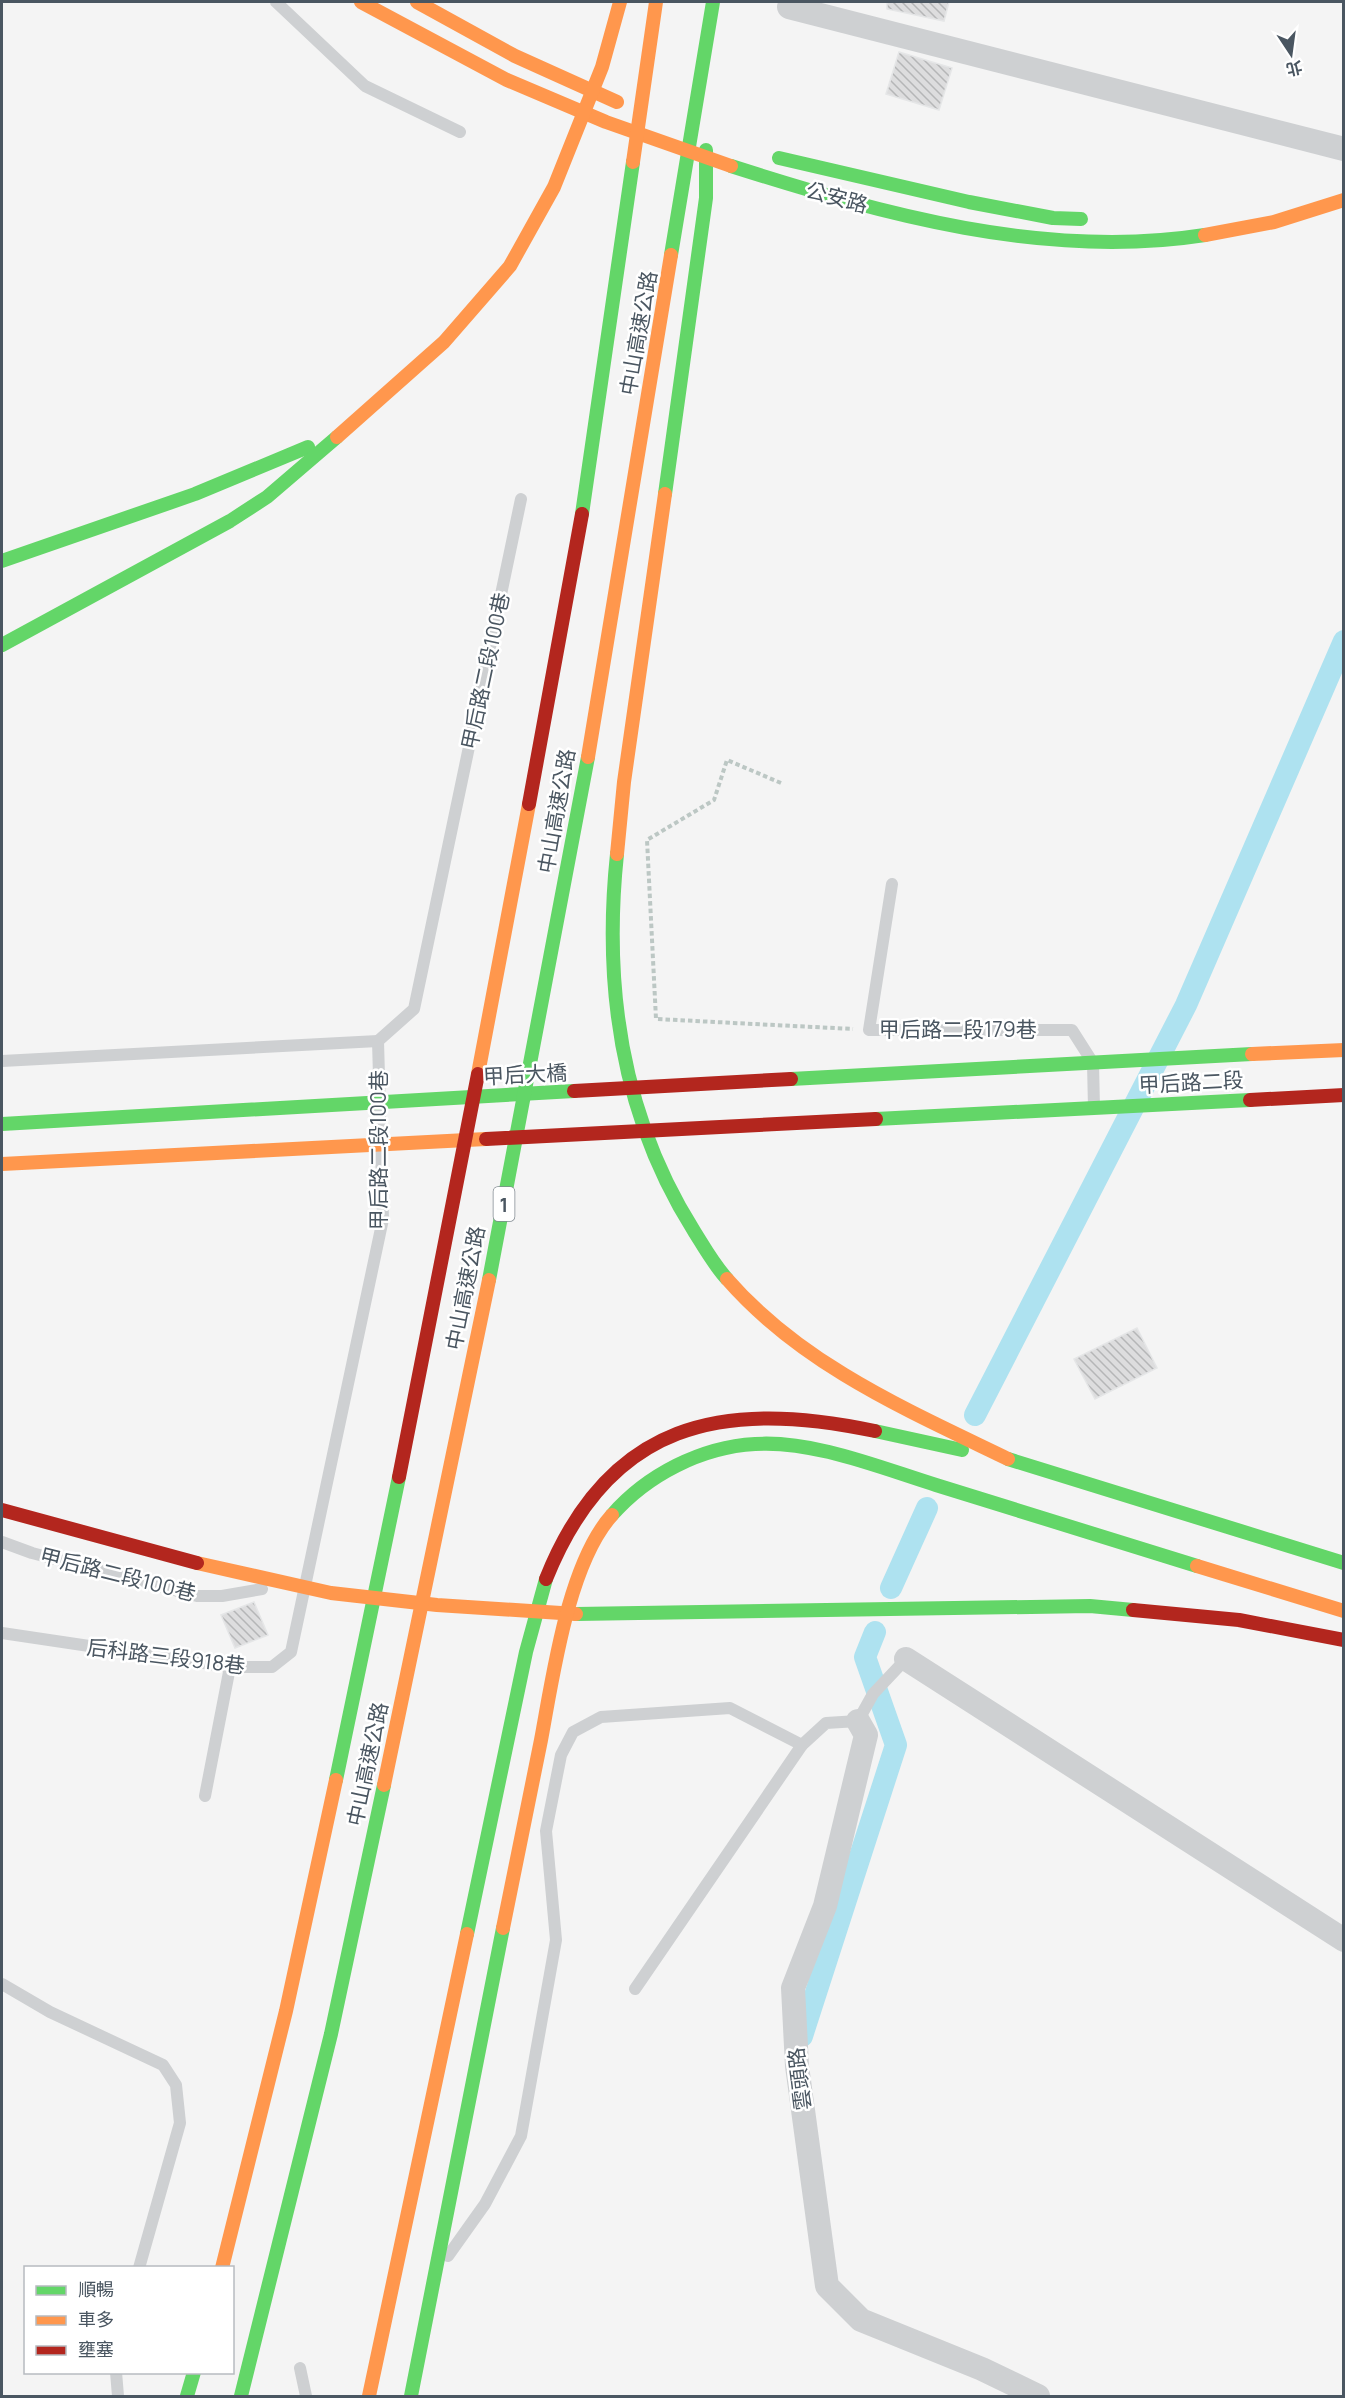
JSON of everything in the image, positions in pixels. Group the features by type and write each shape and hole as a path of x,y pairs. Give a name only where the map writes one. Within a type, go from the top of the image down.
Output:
{"main road":[{"name":"公安路","path":"361,2 467,62 561,105 663,143 768,178 870,206 964,227 1051,240 1144,243 1244,228 1322,209 1344,200"},
{"path":"417,2 488,44 572,84 650,114"},
{"path":"2,645 230,521 267,497 444,342 510,266 554,187 602,67 620,2"},
{"name":"中山高速公路","path":"222,2266 286,2011 369,1628 452,1212 576,555 647,82 656,2"},
{"name":"中山高速公路","path":"241,2397 331,2034 416,1640 499,1229 584,779 713,2"},
{"path":"705,61 706,198 616,848 614,980 616,1022 625,1076 647,1145 672,1199 718,1270 764,1317 803,1349 856,1384 1008,1459"},
{"path":"682,127 705,135"},
{"name":"公安路","path":"766,154 874,182 969,202 1053,218 1098,220"},
{"path":"1326,190 1344,191"},
{"path":"2,561 191,496 265,467 345,429"},
{"name":"甲后路二段","path":"1051,1064 1344,1050"},
{"name":"甲后大橋","path":"2,1124 1051,1064"},
{"name":"甲后路二段","path":"2,1164 1344,1095"},
{"path":"369,2397 526,1652 545,1580 559,1549 593,1495 644,1452 669,1436 702,1424 739,1419 809,1419 1008,1459 1344,1563"},
{"path":"411,2397 555,1668 580,1576 595,1540 612,1515 641,1487 677,1465 714,1451 754,1444 798,1448 866,1463 1344,1611"},
{"path":"2,1510 134,1548 273,1582 331,1593 437,1605 543,1614 1090,1606 1239,1620 1344,1640"},
{"path":"187,2397 194,2374"}],"street":[{"path":"789,7 1344,149"},
{"path":"906,1659 1344,1940"},
{"name":"雲頭路","path":"858,1721 866,1735 825,1906 793,1988 797,2066 827,2286 861,2320 982,2369 1038,2397"}],"lane":[{"path":"276,2 365,86 460,132"},
{"name":"甲后路二段100巷","path":"2,1542 32,1553 197,1596 222,1596 304,1582 383,1219 378,1041 414,1009 521,500"},
{"name":"甲后路二段179巷","path":"892,884 869,1030 1072,1030 1093,1063"},
{"path":"2,1061 378,1041"},
{"path":"1093,1063 1094,1109"},
{"name":"后科路三段918巷","path":"2,1633 230,1667 272,1667 291,1652 304,1582"},
{"path":"635,1989 802,1745 826,1723 858,1721 873,1694 906,1659"},
{"path":"205,1796 230,1667"},
{"path":"434,2274 486,2204 521,2136 556,1940 546,1831 561,1755 573,1732 601,1717 730,1708 802,1745"},
{"path":"2,1984 50,2012 163,2065 176,2085 180,2123 140,2266"},
{"path":"300,2368 306,2397"},
{"path":"116,2374 118,2397"}],"path":[{"path":"782,783 727,760 714,800 647,840 656,1019 869,1030"}],"building":[{"path":"887,2 949,2 944,21 887,9"},
{"path":"899,52 952,68 939,110 886,94"},
{"path":"1137,1328 1157,1368 1095,1399 1074,1359"},
{"path":"254,1602 268,1635 235,1648 221,1615"}],"waterway":[{"path":"975,1415 1186,1005 1344,641"},
{"path":"891,1588 927,1508"},
{"path":"802,2036 896,1745 865,1657 875,1632"}],"traffic: fast":[{"path":"671,255 713,2"},
{"path":"665,494 706,198 706,150"},
{"path":"779,158 969,202 1053,218 1081,219"},
{"path":"582,514 633,162"},
{"path":"731,166 846,201 905,216 1025,237 1085,242 1145,241 1205,235"},
{"path":"2,645 230,521 267,497 337,437"},
{"path":"2,561 195,494 308,447"},
{"path":"489,1280 588,757"},
{"path":"617,854 613,904 616,1002 623,1050 634,1097 669,1188 705,1250 727,1279"},
{"path":"791,1079 1252,1054"},
{"path":"2,1124 574,1091"},
{"path":"876,1119 1250,1100"},
{"path":"875,1431 962,1450"},
{"path":"612,1515 642,1487 695,1457 735,1446 755,1444 800,1446 847,1457 1197,1566"},
{"path":"1008,1459 1344,1563"},
{"path":"336,1780 399,1477"},
{"path":"467,1934 526,1652 546,1579"},
{"path":"576,1614 1090,1606 1133,1610"},
{"path":"241,2396 331,2034 384,1785"},
{"path":"411,2396 503,1928"},
{"path":"187,2396 193,2374"}],"traffic: slow":[{"path":"361,2 507,80 606,122 731,166"},
{"path":"417,2 515,56 617,102"},
{"path":"337,437 444,342 510,266 554,187 602,67 620,2"},
{"path":"633,162 656,2"},
{"path":"1205,235 1274,222 1344,200"},
{"path":"588,757 671,255"},
{"path":"617,854 624,782 665,494"},
{"path":"478,1074 529,804"},
{"path":"1252,1054 1344,1050"},
{"path":"2,1164 486,1139"},
{"path":"727,1279 788,1337 822,1361 894,1403 1008,1459"},
{"path":"384,1785 489,1280"},
{"path":"503,1928 564,1622 584,1562 597,1536 612,1515"},
{"path":"197,1563 331,1593 437,1605 576,1614"},
{"path":"1197,1566 1344,1611"},
{"path":"222,2266 286,2011 336,1780"},
{"path":"369,2396 467,1934"}],"traffic: jam":[{"path":"529,804 582,514"},
{"path":"399,1477 478,1074"},
{"path":"574,1091 791,1079"},
{"path":"1250,1100 1344,1095"},
{"path":"486,1139 876,1119"},
{"path":"546,1579 572,1526 603,1485 638,1454 677,1434 721,1422 768,1418 820,1422 875,1431"},
{"path":"2,1510 197,1563"},
{"path":"1133,1610 1239,1620 1344,1640"}]}
